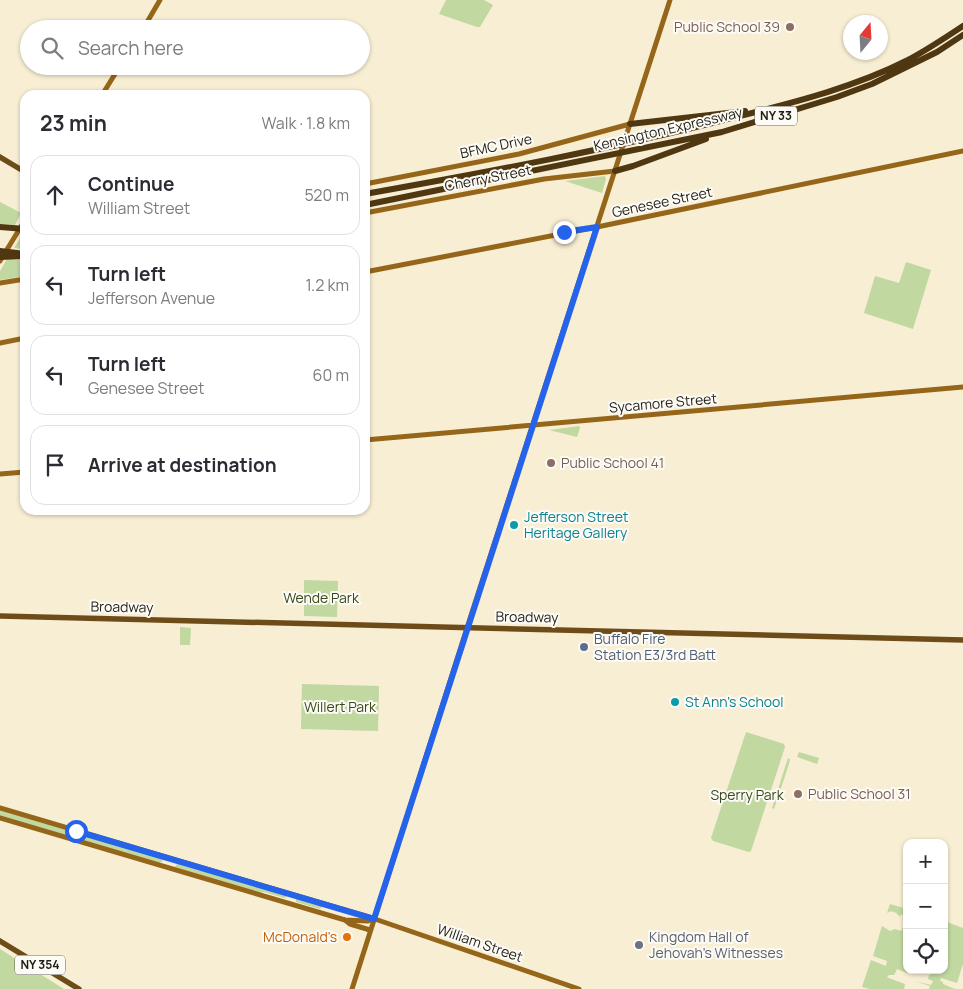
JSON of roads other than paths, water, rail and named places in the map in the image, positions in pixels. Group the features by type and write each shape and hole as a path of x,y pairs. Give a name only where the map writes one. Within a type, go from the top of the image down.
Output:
{"highway":[{"name":"Kensington Expressway","path":"370,193 629,143 776,106 882,72 909,59 963,26"},
{"name":"Kensington Expressway","path":"370,204 722,132 837,97 872,84 936,52 963,35"},
{"path":"630,124 776,106"},
{"path":"615,171 722,132"},
{"path":"0,226 20,228"},
{"path":"0,251 20,255"},
{"path":"0,257 20,257"}],"main road":[{"path":"0,157 20,169"},
{"name":"Broadway","path":"0,616 963,640"},
{"name":"NY 354","path":"0,941 80,989"}],"street":[{"path":"148,20 160,0"},
{"path":"352,989 670,0"},
{"path":"105,90 114,75"},
{"name":"BFMC Drive","path":"370,183 519,154 630,124"},
{"name":"Genesee Street","path":"370,271 597,227 963,151"},
{"name":"Cherry Street","path":"370,212 544,179 615,171"},
{"path":"0,261 20,228"},
{"path":"0,283 20,279"},
{"path":"0,343 20,339"},
{"name":"Sycamore Street","path":"370,440 963,387"},
{"path":"0,474 20,472"},
{"name":"William Street","path":"0,808 374,919 579,989"},
{"name":"William Street","path":"0,818 345,920 368,921 374,919"},
{"path":"345,920 350,924 370,930"}],"place":[{"name":"Public School 39","path":"790,27"},
{"name":"Public School 41","path":"551,463"},
{"name":"Jefferson Street Heritage Gallery","path":"514,525"},
{"name":"Buffalo Fire Station E3/3rd Batt","path":"584,647"},
{"name":"St Ann's School","path":"675,702"},
{"name":"Public School 31","path":"798,794"},
{"name":"McDonald's","path":"347,937"},
{"name":"Kingdom Hall of Jehovah’s Witnesses","path":"639,945"}],"park label":[{"name":"Wende Park","path":"321,598"},
{"name":"Willert Park","path":"340,707"},
{"name":"Sperry Park","path":"747,795"}]}
